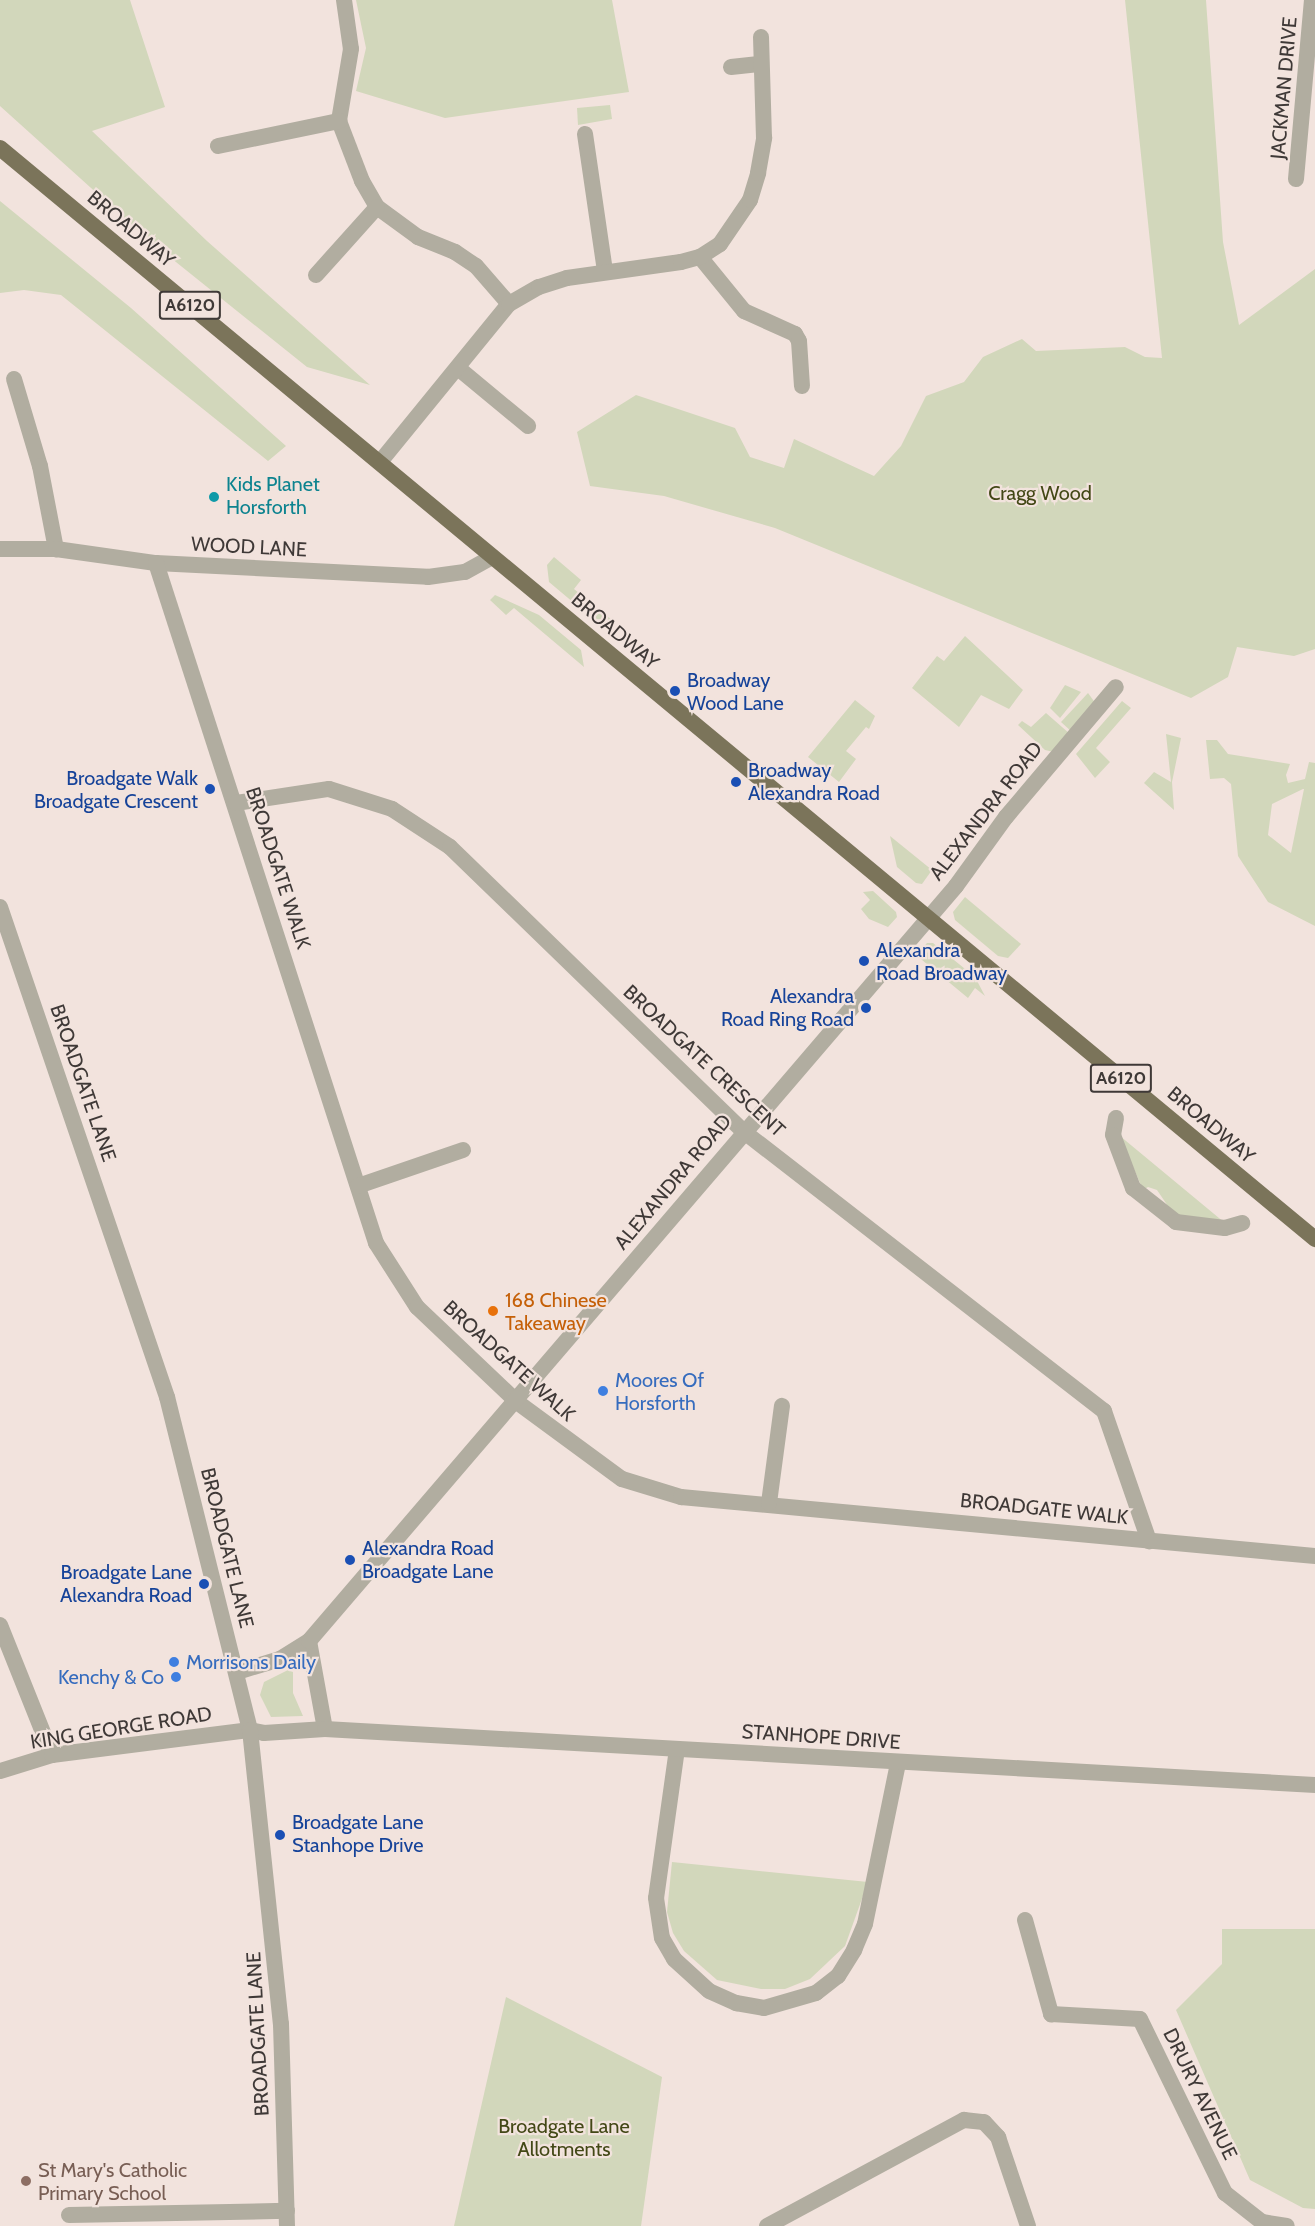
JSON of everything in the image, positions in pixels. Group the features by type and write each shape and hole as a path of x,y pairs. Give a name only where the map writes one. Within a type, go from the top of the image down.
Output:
{"highway":[{"name":"BROADWAY","path":"0,148 1315,1239"}],"street":[{"path":"344,0 351,49 339,122 362,181 377,207 418,237 455,252 476,266 509,304"},
{"name":"JACKMAN DRIVE","path":"1296,179 1310,105 1312,0"},
{"path":"380,462 509,304 538,287 605,271 700,257 720,244 750,200 764,138 759,64 761,37"},
{"path":"731,67 759,64"},
{"path":"219,146 339,122"},
{"path":"585,134 605,271"},
{"path":"316,275 377,207"},
{"path":"700,257 744,311 795,334 799,341 802,386"},
{"path":"458,368 528,426"},
{"path":"14,379 40,466 56,549"},
{"name":"WOOD LANE","path":"0,549 56,549 156,563 428,577 465,573 492,557"},
{"name":"BROADGATE WALK","path":"156,563 236,803 376,1242 417,1307 517,1402 622,1479 681,1497 770,1503 1315,1556"},
{"name":"ALEXANDRA ROAD","path":"237,1672 280,1659 309,1641 517,1402 743,1131 927,916 956,886 1006,817 1116,687"},
{"name":"BROADGATE CRESCENT","path":"236,803 329,789 392,809 450,847 743,1131 1104,1412 1149,1541"},
{"name":"BROADGATE LANE","path":"0,907 167,1397 250,1730 281,2024 287,2218"},
{"path":"1116,1118 1113,1135 1134,1188 1176,1222 1226,1228 1242,1222"},
{"path":"358,1186 463,1150"},
{"path":"770,1503 782,1406"},
{"path":"0,1625 52,1755"},
{"path":"309,1641 325,1729"},
{"name":"STANHOPE DRIVE","path":"250,1730 264,1733 325,1729 898,1763 1130,1772 1315,1785"},
{"name":"KING GEORGE ROAD","path":"0,1771 52,1755 250,1730"},
{"path":"677,1749 656,1898 662,1938 674,1959 709,1991 736,2002 764,2007 816,1993 838,1976 854,1950 865,1924 898,1763"},
{"name":"DRURY AVENUE","path":"1025,1920 1051,2014 1140,2019 1225,2193 1262,2222 1287,2226"},
{"path":"767,2226 964,2120 984,2122 998,2137 1028,2226"},
{"path":"69,2215 287,2218"}],"green space":[{"path":"0,0 130,0 165,107 92,131 207,241 370,385 307,367 151,242 0,106"},
{"path":"356,0 612,0 629,92 445,118 356,91 366,48"},
{"name":"Cragg Wood","path":"1125,0 1206,0 1223,242 1239,325 1315,269 1315,649 1294,656 1237,647 1228,677 1191,698 775,528 664,496 590,486 577,432 636,395 735,428 750,457 784,468 794,439 874,476 901,446 926,396 964,382 983,357 1022,339 1036,351 1125,347 1145,357 1162,358"},
{"path":"610,105 612,119 578,125 577,108"},
{"path":"0,201 131,308 286,446 268,461 61,295 24,290 0,293"},
{"path":"554,557 581,580 574,589 612,620 593,619 549,582 547,565"},
{"path":"495,595 539,615 581,650 584,667 514,608 506,615 490,600"},
{"path":"965,636 1023,690 1009,709 981,695 959,727 912,688 937,656 944,661"},
{"path":"1065,685 1081,692 1060,718 1050,708"},
{"path":"1088,693 1096,704 1072,732 1061,722"},
{"path":"855,700 875,716 869,729 866,727 846,751 856,759 839,782 808,757"},
{"path":"1122,701 1131,708 1096,748 1110,762 1095,778 1076,754"},
{"path":"1046,713 1070,734 1054,752 1045,750 1018,725 1022,721 1031,727"},
{"path":"1166,734 1181,738 1172,782 1174,810 1144,783 1154,772 1171,782"},
{"path":"1206,740 1217,740 1228,754 1290,764 1286,775 1288,783 1305,779 1309,762 1315,763 1315,926 1268,902 1238,856 1231,784 1224,778 1210,779","holes":["1304,789 1291,853 1268,835 1272,804"]},
{"path":"890,836 932,870 922,884 916,883 897,867"},
{"path":"873,891 896,912 897,917 888,927 869,919 861,909 870,900 863,892"},
{"path":"965,897 1021,944 1008,958 998,956 955,920 953,912"},
{"path":"927,943 933,943 975,977 985,996 975,988 968,998 916,955"},
{"path":"1120,1136 1225,1223 1176,1218 1157,1190 1148,1187 1143,1190"},
{"path":"288,1670 293,1672 293,1693 303,1716 271,1717 260,1695 264,1682"},
{"path":"672,1862 868,1882 845,1946 810,1979 785,1989 761,1989 717,1980 684,1951 673,1933 667,1912"},
{"path":"1222,1929 1315,1929 1315,2209 1303,2208 1250,2180 1176,2010 1222,1964"},
{"name":"Broadgate Lane Allotments","path":"506,1997 662,2077 641,2226 454,2226"}],"place":[{"name":"Kids Planet Horsforth","path":"214,497"},
{"name":"Broadway Wood Lane","path":"675,691"},
{"name":"Broadway Alexandra Road","path":"736,782"},
{"name":"Broadgate Walk Broadgate Crescent","path":"210,789"},
{"name":"Alexandra Road Broadway","path":"864,961"},
{"name":"Alexandra Road Ring Road","path":"866,1008"},
{"name":"168 Chinese Takeaway","path":"493,1311"},
{"name":"Moores Of Horsforth","path":"603,1391"},
{"name":"Alexandra Road Broadgate Lane","path":"350,1560"},
{"name":"Broadgate Lane Alexandra Road","path":"204,1584"},
{"name":"Morrisons Daily","path":"174,1662"},
{"name":"Kenchy & Co","path":"176,1677"},
{"name":"Broadgate Lane Stanhope Drive","path":"280,1835"},
{"name":"St Mary's Catholic Primary School","path":"26,2181"}]}
